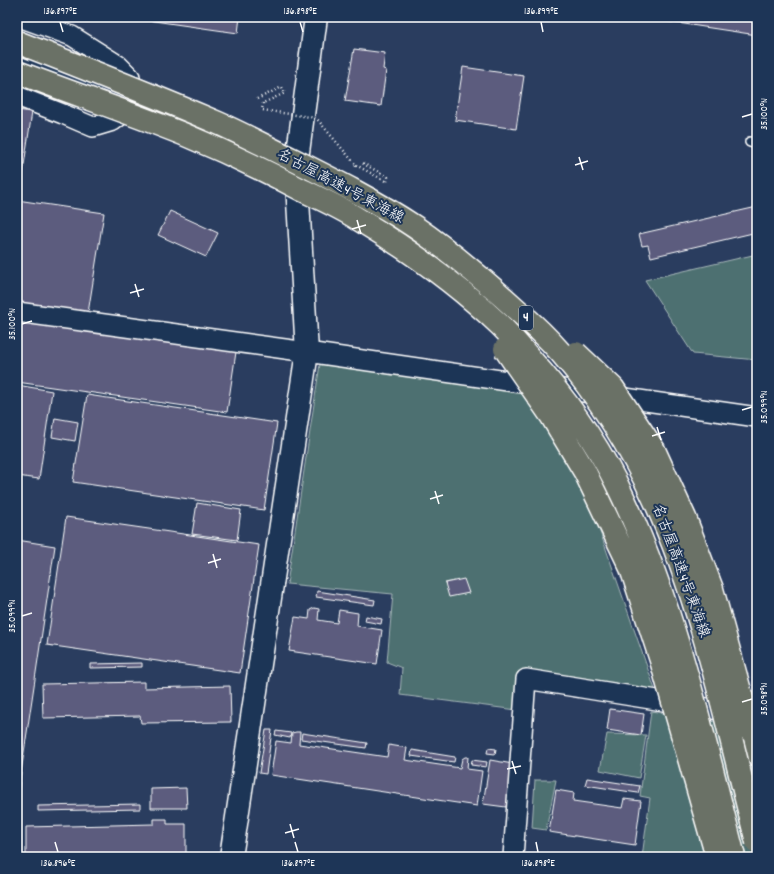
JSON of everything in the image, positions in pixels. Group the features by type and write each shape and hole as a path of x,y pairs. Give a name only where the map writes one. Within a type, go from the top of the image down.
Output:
{"highway":[{"name":"名古屋高速4号東海線","path":"18,58 77,65 220,124 350,188 414,226 453,255 492,287 560,351 584,381 633,458 654,498 675,547 699,618 757,842"},
{"name":"名古屋高速4号東海線","path":"18,58 267,172 356,217 405,249 472,300 526,353 571,408 596,447 622,494 652,563 673,628 706,745 734,857"},
{"path":"296,174 359,213 413,241 565,342 613,388 654,450 685,518 712,589 757,754"},
{"path":"413,241 471,302 552,416 585,472 631,568 661,660 717,857"}],"street":[{"path":"17,96 93,127 113,121 128,100 130,77 118,65 72,36 19,17"},
{"path":"231,857 307,352 296,174 316,17"},
{"path":"18,58 96,85 128,100 212,128 296,174"},
{"path":"17,312 757,417"},
{"path":"512,857 526,679 757,716"}],"path":[{"path":"257,99 282,87 285,93 263,103 262,110 317,119 356,165 387,182 388,177 362,163"},
{"path":"353,172 356,165"}],"green space":[{"path":"757,254 757,360 693,354 645,280"},
{"path":"324,359 528,388 584,486 659,701 523,676 517,710 400,695 402,668 387,662 393,594 287,584 320,364"},
{"path":"651,711 749,727 757,760 757,857 642,857 650,798 640,796"},
{"path":"607,734 646,735 639,778 600,770"},
{"path":"535,780 556,780 546,830 532,828"}],"building":[{"path":"126,17 240,17 238,33"},
{"path":"638,17 757,17 757,35"},
{"path":"354,49 385,53 383,69 386,70 381,106 345,101"},
{"path":"463,67 524,76 516,129 455,120"},
{"path":"757,79 757,96 755,95"},
{"path":"17,110 32,112 19,198 17,198"},
{"path":"17,200 104,213 88,313 17,302"},
{"path":"757,207 757,232 651,257 648,245 642,246 639,234"},
{"path":"170,211 218,233 206,257 158,235"},
{"path":"17,319 236,352 227,412 17,382"},
{"path":"17,385 52,391 39,479 17,476"},
{"path":"87,395 277,423 264,510 73,482"},
{"path":"55,418 78,422 75,441 52,437"},
{"path":"197,503 241,510 237,540 192,534"},
{"path":"66,517 259,545 240,673 47,645"},
{"path":"17,540 55,546 17,799"},
{"path":"464,579 469,593 449,597 445,583"},
{"path":"317,591 375,600 374,605 316,597"},
{"path":"314,608 319,609 318,620 337,623 339,610 358,613 357,626 382,630 377,664 289,651 295,617 309,619 310,610"},
{"path":"366,616 382,619 381,624 365,621"},
{"path":"142,663 142,667 90,668 90,664"},
{"path":"144,682 144,688 230,686 231,722 141,723 140,716 43,718 42,684"},
{"path":"610,709 644,714 641,735 607,730"},
{"path":"266,730 272,730 266,774 259,773"},
{"path":"276,731 291,733 290,738 275,735"},
{"path":"300,732 299,744 387,757 389,745 407,748 405,760 460,768 462,759 468,757 467,769 482,771 477,806 271,775 276,741 291,743 292,733"},
{"path":"302,733 367,743 366,748 301,739"},
{"path":"488,748 496,749 495,754 487,753"},
{"path":"412,750 455,757 454,762 411,756"},
{"path":"472,760 487,762 486,767 471,765"},
{"path":"490,760 513,764 506,807 483,804"},
{"path":"587,778 640,786 638,793 585,785"},
{"path":"186,788 187,808 151,808 151,789"},
{"path":"556,790 574,793 573,801 622,808 624,799 641,801 635,845 549,832"},
{"path":"140,804 140,809 38,811 38,806"},
{"path":"154,819 167,819 167,824 186,824 186,857 26,857 26,827 154,824"}]}
